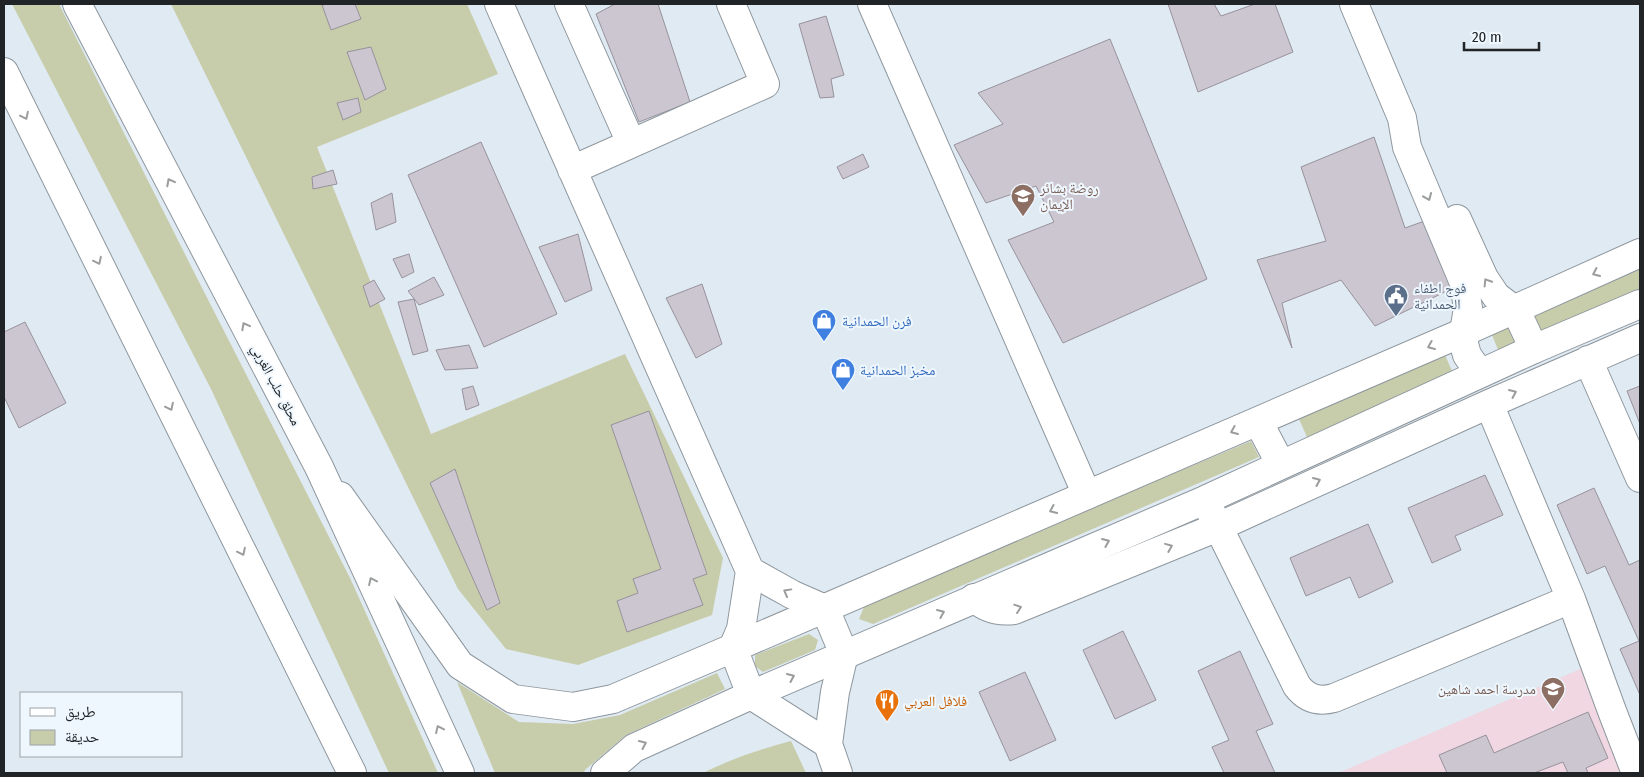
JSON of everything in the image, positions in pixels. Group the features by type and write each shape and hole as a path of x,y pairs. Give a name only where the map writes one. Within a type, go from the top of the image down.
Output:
{"main road":[{"name":"محلق حلب الغربي","path":"77,4 319,467 460,773"},
{"path":"499,4 750,571 741,629 733,648 751,694 828,744"},
{"path":"569,4 631,143"},
{"path":"572,170 765,84 731,4"},
{"path":"872,4 1087,495"},
{"path":"1354,4 1402,118 1407,147 1464,283 1468,308 1464,344 1467,355 1482,372"},
{"path":"4,72 347,772"},
{"path":"1402,118 1415,129 1421,139 1484,278 1496,296 1513,309 1526,330 1534,349"},
{"path":"319,467 460,665 513,699 573,707 613,699 825,609 1464,332 1640,253"},
{"path":"605,773 634,748 751,694 1204,500 1482,372 1640,304"},
{"path":"974,598 991,610 1002,612 1014,610 1218,527 1640,338"},
{"path":"1588,360 1640,478"},
{"path":"1489,404 1571,599 1636,773"},
{"path":"1258,421 1281,465"},
{"path":"1204,500 1297,686 1307,696 1320,701 1334,698 1571,599"},
{"path":"750,571 792,595 825,609 844,654 835,692 828,744 838,773"}],"shaded area":[{"name":"مدرسة احمد شاهين","path":"1599,661 1640,773 1338,773"}],"green space":[{"path":"12,4 59,4 350,578 438,773 389,773 211,389"},
{"path":"171,4 467,4 498,74 317,147 431,434 625,354 723,558 712,615 578,665 506,649 458,589"},
{"path":"1640,269 1640,289 1499,352 1492,335"},
{"path":"1444,353 1453,373 1307,437 1298,417"},
{"path":"1251,441 1259,457 873,624 859,619 864,607 1037,531"},
{"path":"809,634 818,640 815,650 763,672 755,666 755,655"},
{"path":"717,673 725,689 626,735 583,773 495,773 457,682 519,722 573,724 620,715"},
{"path":"791,741 806,773 703,773 746,755"}],"building":[{"path":"355,4 361,19 331,30 322,5"},
{"path":"615,4 658,4 690,102 639,122 596,14"},
{"path":"1168,4 1214,4 1221,16 1255,4 1275,4 1293,52 1198,92"},
{"path":"826,16 844,75 831,79 834,97 820,98 799,24"},
{"path":"1110,39 1207,279 1063,343 1008,240 1054,222 1036,186 986,203 954,145 1003,124 978,93"},
{"path":"371,47 386,89 365,100 347,52"},
{"path":"358,98 361,112 343,120 337,103"},
{"path":"1374,137 1405,228 1433,218 1457,286 1375,326 1341,280 1282,303 1292,348 1257,260 1326,241 1301,167"},
{"path":"481,142 557,314 484,347 408,175"},
{"path":"863,154 869,167 843,179 837,167"},
{"path":"333,170 337,184 313,189 312,177"},
{"path":"392,193 396,222 376,230 371,203"},
{"path":"578,234 592,290 565,302 539,247"},
{"path":"409,254 414,272 402,278 393,259"},
{"path":"434,277 444,295 419,305 408,291"},
{"path":"374,280 385,299 370,307 363,286"},
{"path":"702,284 722,344 696,358 666,298"},
{"path":"414,299 428,351 413,355 398,302"},
{"path":"25,322 66,403 19,428 4,397 4,332"},
{"path":"469,345 478,368 445,370 436,350"},
{"path":"473,386 479,405 466,410 462,389"},
{"path":"1640,386 1640,424 1627,391"},
{"path":"649,411 707,574 693,579 703,605 627,632 617,601 638,593 633,579 661,569 611,425"},
{"path":"455,469 500,603 487,610 430,483"},
{"path":"1485,475 1503,515 1455,536 1461,550 1432,563 1408,508"},
{"path":"1594,488 1629,565 1640,560 1640,695 1620,649 1639,641 1605,566 1587,574 1557,505"},
{"path":"1368,524 1393,582 1359,598 1350,577 1306,596 1290,558"},
{"path":"1123,631 1156,700 1115,719 1083,650"},
{"path":"1240,651 1273,724 1256,731 1275,773 1224,773 1212,747 1229,740 1198,671"},
{"path":"1025,672 1056,740 1010,761 979,692"},
{"path":"1588,712 1608,758 1586,768 1588,773 1568,773 1563,762 1534,773 1447,773 1439,755 1486,735 1494,753"}],"place":[{"name":"روضة بشائر الإيمان","path":"1023,217"},
{"name":"فوج اطفاء الحمدانية","path":"1396,317"},
{"name":"فرن الحمدانية","path":"824,342"},
{"name":"مخبز الحمدانية","path":"843,391"},
{"name":"مدرسة احمد شاهين","path":"1553,710"},
{"name":"فلافل العربي","path":"887,722"}]}
